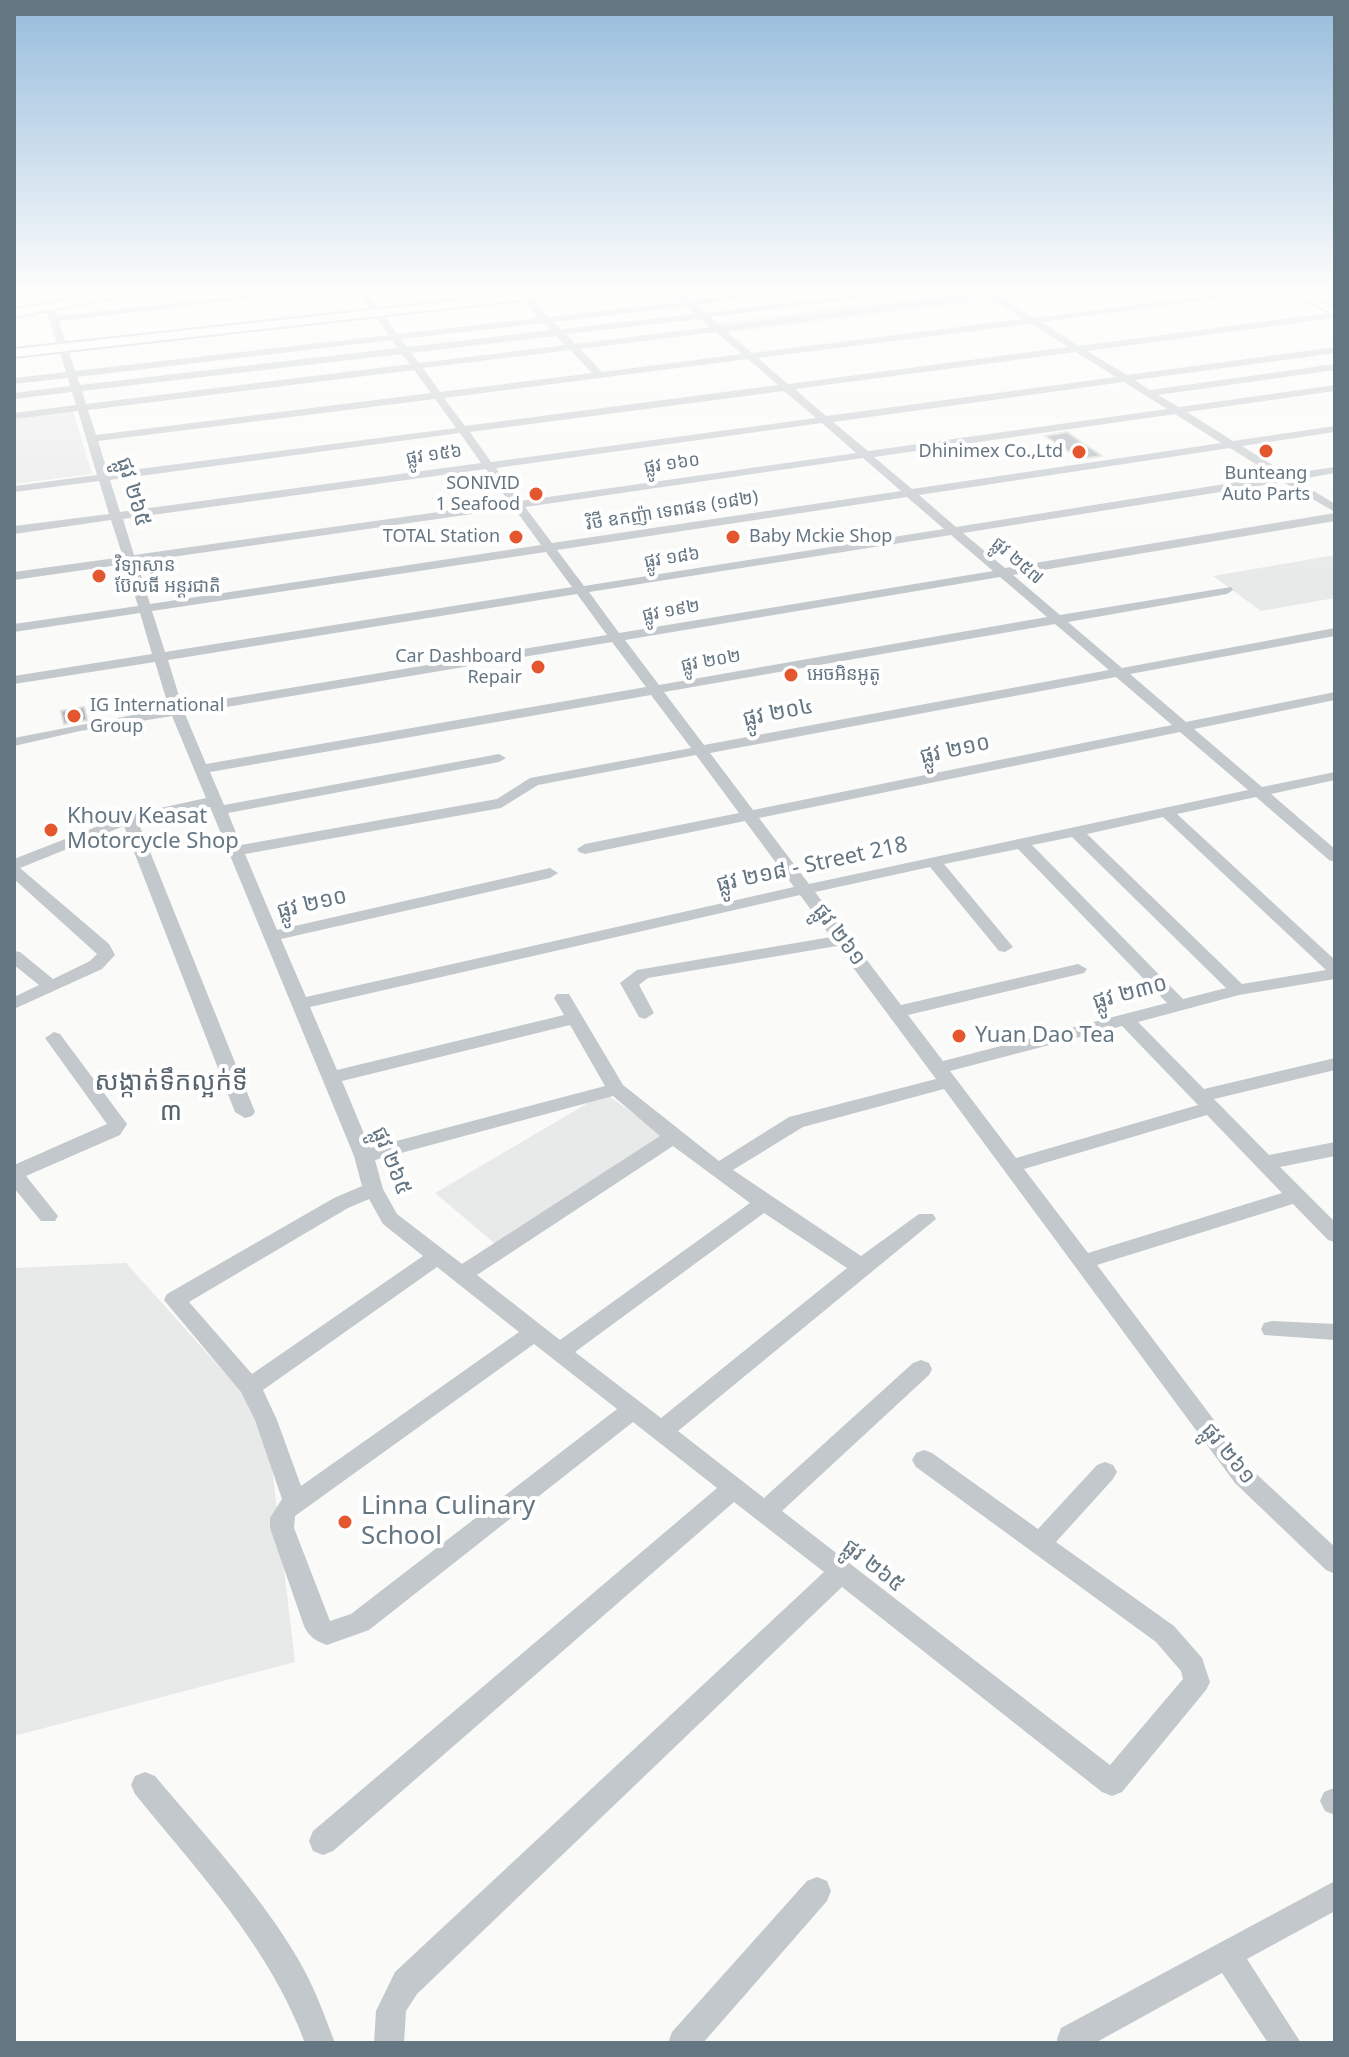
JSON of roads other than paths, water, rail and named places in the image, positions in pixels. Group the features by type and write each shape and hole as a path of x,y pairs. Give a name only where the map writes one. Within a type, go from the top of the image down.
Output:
{"street":[{"path":"62,388 90,388"},
{"path":"14,416 76,390 90,388"},
{"path":"14,396 103,388"},
{"name":"ផ្លូវ ២៦១","path":"432,388 1243,1476 1335,1563"},
{"path":"92,439 500,388"},
{"path":"14,489 779,388"},
{"name":"ផ្លូវ ២៥៧","path":"787,388 1335,857"},
{"name":"ផ្លូវ ១៥៦","path":"14,530 1053,388"},
{"path":"1141,388 1335,509"},
{"path":"1149,393 1185,388"},
{"name":"ផ្លូវ ១៦០","path":"14,576 1335,388"},
{"name":"ផ្លូវ ២៦៥","path":"76,390 177,711 364,1156 373,1189 390,1219 1112,1783 1197,1682 1193,1666 1165,1634 1040,1543"},
{"name":"វិថី ឧកញ៉ា ទេពផន (១៨២)","path":"14,628 1335,429"},
{"name":"ផ្លូវ ១៨៦","path":"14,680 1335,470"},
{"name":"ផ្លូវ ១៩២","path":"14,742 80,727 1335,517"},
{"name":"ផ្លូវ ២០២","path":"201,769 1227,590"},
{"name":"ផ្លូវ ២០៤","path":"236,851 501,803 513,798 527,783 1335,632"},
{"name":"ផ្លូវ ២១០","path":"585,849 1335,696"},
{"path":"14,1004 96,965 106,955 103,948 14,868 129,819 499,758"},
{"name":"ផ្លូវ ២១៨ - Street 218","path":"300,1004 805,889 1335,776"},
{"path":"1166,812 1335,972"},
{"path":"129,819 245,1112"},
{"path":"1076,832 1238,990"},
{"path":"1021,843 1179,1005"},
{"path":"934,862 1005,947"},
{"name":"ផ្លូវ ២១០","path":"271,936 550,873"},
{"path":"645,1013 629,983 643,974 843,940"},
{"path":"14,956 51,986"},
{"path":"896,1012 1078,969"},
{"name":"ផ្លូវ ២៣០","path":"719,1170 796,1122 1125,1019 1238,990 1335,972"},
{"path":"563,998 616,1089 673,1137 764,1203 862,1267"},
{"path":"331,1078 574,1018"},
{"path":"1125,1019 1335,1235"},
{"path":"48,1216 14,1174 113,1130 117,1124 54,1038"},
{"path":"1011,1166 1205,1102 1335,1064"},
{"path":"364,1156 616,1089"},
{"path":"461,1275 673,1137"},
{"path":"1265,1163 1335,1149"},
{"path":"295,1502 266,1420 250,1387 175,1300 341,1203 373,1189"},
{"path":"1083,1262 1296,1196"},
{"path":"559,1352 764,1203"},
{"path":"661,1431 862,1267 926,1219"},
{"path":"250,1387 437,1256"},
{"path":"1272,1329 1335,1332"},
{"path":"533,1333 295,1502 282,1518 282,1528 308,1604 317,1626 327,1634 360,1622 632,1410"},
{"path":"765,1512 921,1369"},
{"path":"924,1460 1040,1543 1105,1472"},
{"path":"323,1841 734,1488"},
{"path":"389,2043 387,2025 392,2001 406,1983 841,1572"},
{"path":"145,1785 200,1853 252,1910 304,2002 320,2043"},
{"path":"683,2043 817,1891"},
{"path":"1072,2039 1335,1895"},
{"path":"1226,1954 1286,2043"}],"place":[{"name":"Bunteang Auto Parts","path":"1266,451"},
{"name":"Dhinimex Co.,Ltd","path":"1079,452"},
{"name":"SONIVID 1 Seafood","path":"536,494"},
{"name":"TOTAL Station","path":"516,537"},
{"name":"Baby Mckie Shop","path":"733,537"},
{"name":"វិទ្យាស្ថាន ប៊ែលធី អន្ដរជាតិ","path":"99,576"},
{"name":"Car Dashboard Repair","path":"538,667"},
{"name":"អេចអិនអូតូ","path":"791,675"},
{"name":"IG International Group","path":"74,716"},
{"name":"Khouv Keasat Motorcycle Shop","path":"51,830"},
{"name":"Yuan Dao Tea","path":"959,1036"},
{"name":"Linna Culinary School","path":"345,1522"}],"district":[{"name":"សង្កាត់ទឹកល្អក់ទី ៣","path":"171,1098"}]}
